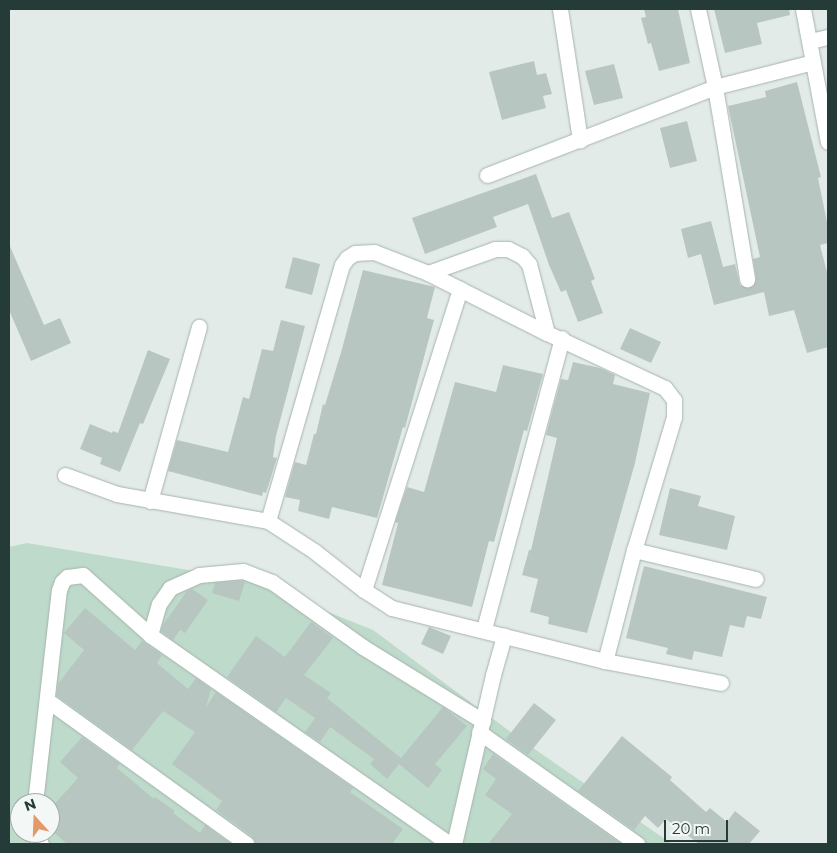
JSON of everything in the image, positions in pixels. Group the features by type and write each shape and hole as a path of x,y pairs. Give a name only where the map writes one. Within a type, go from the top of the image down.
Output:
{"street":[{"path":"560,9 580,140"},
{"path":"698,9 715,87 747,279"},
{"path":"803,9 828,142"},
{"path":"810,41 828,37"},
{"path":"487,176 715,87 813,62"},
{"path":"428,273 494,249 508,248 522,256 529,264 547,333"},
{"path":"268,521 342,265 355,253 374,252 428,273 547,333 562,338 665,388 674,400 674,417 634,550 605,661"},
{"path":"364,590 460,289"},
{"path":"150,501 199,327"},
{"path":"484,629 562,338"},
{"path":"65,475 117,494 268,521 314,551 364,590 392,608 484,629 504,636 605,661 720,682"},
{"path":"634,550 756,579"},
{"path":"150,634 160,604 170,588 199,575 243,571 272,582 363,647 481,726 637,844"},
{"path":"36,793 59,590 62,582 68,577 82,575 150,634 450,844"},
{"path":"454,844 492,674 504,636"},
{"path":"47,700 248,844"}],"green space":[{"path":"27,543 248,580 373,630 520,739 672,844 9,844 9,547"}],"building":[{"path":"644,9 678,9 690,63 659,71 651,43 648,44 641,18 646,17"},
{"path":"714,9 789,9 790,15 757,23 762,44 725,53"},
{"path":"534,61 537,75 546,73 552,94 543,96 546,108 502,120 489,72"},
{"path":"614,64 623,98 594,105 585,71"},
{"path":"797,82 821,177 818,178 828,227 828,243 820,245 828,276 828,347 807,353 794,310 769,316 764,292 714,305 701,254 688,258 681,229 711,221 723,267 735,264 740,285 748,288 753,286 756,278 753,259 760,257 728,106 766,97 765,91"},
{"path":"687,121 697,161 670,168 660,128"},
{"path":"536,174 552,218 569,212 595,279 591,281 603,313 578,322 566,290 561,292 549,265 528,204 493,217 497,227 425,254 412,218"},
{"path":"9,244 44,325 60,318 71,343 31,361 9,310"},
{"path":"293,257 320,264 312,295 285,288"},
{"path":"363,270 435,287 427,318 434,320 405,428 403,427 377,518 332,507 329,519 298,511 300,500 285,497 295,462 306,465 323,404 325,405 342,349"},
{"path":"281,320 305,326 276,436 273,457 277,458 266,493 263,492 262,496 168,471 177,440 228,452 243,397 249,399 262,349 273,351"},
{"path":"630,328 661,342 651,363 620,349"},
{"path":"148,350 170,359 143,424 140,423 120,472 100,464 102,458 80,449 90,424 112,433 113,431 118,433"},
{"path":"573,362 600,368 615,375 613,384 650,393 635,463 587,633 548,624 549,617 530,612 538,579 522,575 529,550 531,550 557,438 546,435 561,379 568,380"},
{"path":"503,365 543,374 527,431 524,430 494,542 489,541 472,607 382,585 398,523 395,522 407,487 424,492 455,382 496,392"},
{"path":"670,488 701,496 698,506 735,516 727,550 659,535"},
{"path":"644,566 767,597 761,619 747,616 744,628 730,625 722,657 694,651 692,660 666,654 668,648 626,638"},
{"path":"245,582 239,601 212,593 215,583"},
{"path":"192,589 208,600 185,633 180,630 173,640 161,631 163,625 187,591"},
{"path":"85,608 135,650 142,641 162,655 157,663 188,689 196,678 211,689 206,707 216,692 353,788 350,792 403,829 392,844 256,844 252,836 216,810 222,801 172,764 195,732 163,711 132,750 57,695 58,684 84,650 64,633"},
{"path":"311,622 333,638 304,675 331,693 327,698 401,758 443,707 467,726 435,764 442,770 428,788 399,764 387,779 370,764 374,759 330,727 320,742 305,732 315,718 286,698 276,712 227,677 256,636 285,657"},
{"path":"429,627 451,636 443,654 421,644"},
{"path":"534,703 556,720 528,755 506,739"},
{"path":"622,736 672,777 670,780 706,812 710,808 727,822 735,811 760,831 749,844 699,844 666,819 658,828 645,816 634,830 578,791"},
{"path":"82,737 120,764 117,768 154,799 155,797 175,811 173,813 200,833 205,825 231,844 67,844 60,838 60,798 78,778 60,762"},
{"path":"493,754 621,844 488,844 512,814 485,795 496,779 483,769"}]}
